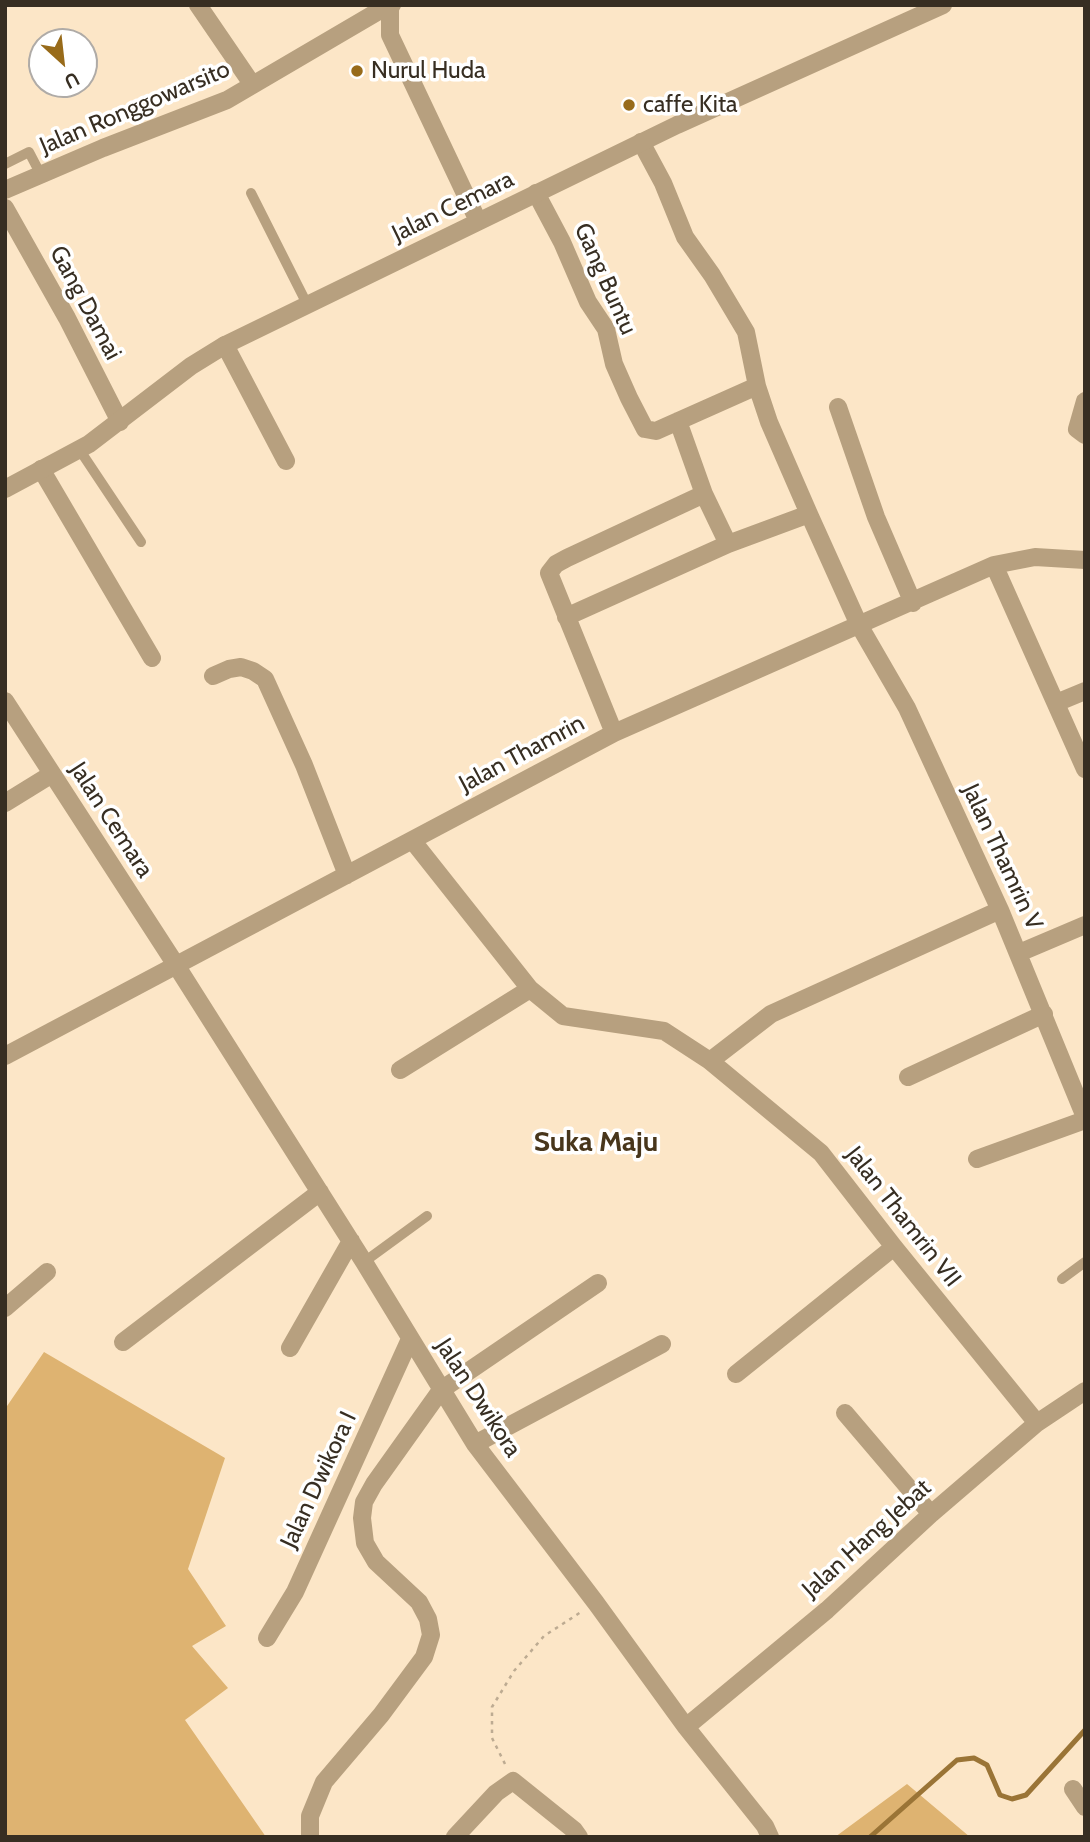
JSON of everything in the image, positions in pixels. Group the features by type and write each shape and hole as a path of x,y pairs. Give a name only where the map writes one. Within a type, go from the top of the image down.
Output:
{"street":[{"path":"198,5 252,84"},
{"name":"Jalan Cemara","path":"5,489 79,449 120,422 191,366 225,345 641,142 943,5"},
{"path":"390,6 390,35 478,221"},
{"name":"Jalan Ronggowarsito","path":"5,190 227,100 390,6"},
{"name":"Jalan Thamrin V","path":"641,142 663,183 685,237 712,275 746,332 757,386 769,422 859,625 907,708 1000,910 1085,1118"},
{"name":"Gang Buntu","path":"536,193 562,242 588,302 607,329 614,364 645,429 656,430 757,386"},
{"name":"Gang Damai","path":"5,208 67,318 120,422"},
{"path":"225,345 286,461"},
{"path":"1085,401 1077,429 1085,435"},
{"path":"838,407 876,517 913,603"},
{"path":"678,421 704,494 728,544"},
{"path":"41,469 152,658"},
{"path":"614,733 549,573 556,564 704,494"},
{"path":"566,617 728,544 809,514"},
{"name":"Jalan Thamrin","path":"5,1056 614,733 994,565 1035,557 1085,560"},
{"path":"994,565 1085,769"},
{"path":"213,676 241,667 265,679 304,765 347,874"},
{"path":"1056,703 1085,691"},
{"name":"Jalan Cemara","path":"5,701 176,965"},
{"path":"5,803 52,774"},
{"name":"Jalan Thamrin VII","path":"412,840 530,989 563,1016 664,1031 710,1061 821,1153 1037,1423"},
{"path":"710,1061 771,1014 1000,910"},
{"path":"1019,953 1085,925"},
{"name":"Jalan Dwikora","path":"176,965 351,1241 475,1444 686,1727 765,1826 770,1837"},
{"path":"400,1070 530,989"},
{"path":"908,1077 1044,1014"},
{"path":"977,1159 1085,1118"},
{"path":"124,1342 320,1192"},
{"path":"290,1348 351,1241"},
{"path":"736,1374 894,1247"},
{"path":"5,1308 47,1272"},
{"path":"310,1837 310,1816 324,1782 382,1715 424,1657 431,1635 428,1619 419,1602 376,1562 365,1543 362,1518 364,1502 442,1390 598,1283"},
{"name":"Jalan Dwikora I","path":"267,1639 295,1592 410,1339"},
{"path":"475,1444 662,1345"},
{"name":"Jalan Hang Jebat","path":"686,1727 827,1610 931,1514 1037,1423 1085,1391"},
{"path":"845,1413 931,1514"},
{"path":"455,1837 496,1793 513,1781 574,1830 579,1837"},
{"path":"1073,1789 1085,1807"}],"lane":[{"path":"5,164 29,152 41,175"},
{"path":"251,193 308,306"},
{"path":"79,449 141,542"},
{"path":"364,1262 428,1216"},
{"path":"1062,1279 1085,1262"}],"path":[{"path":"513,1781 492,1738 492,1707 514,1671 544,1636 596,1603"}],"shaded area":[{"path":"44,1352 225,1458 188,1569 226,1626 192,1646 228,1688 185,1720 266,1837 5,1837 5,1409"},
{"path":"907,1784 970,1837 835,1837"}],"waterway":[{"path":"870,1837 957,1760 974,1758 987,1765 1000,1795 1012,1799 1026,1795 1085,1730"}],"place":[{"name":"Nurul Huda","path":"357,71"},
{"name":"caffe Kita","path":"629,105"}],"district":[{"name":"Suka Maju","path":"596,1143"}]}
